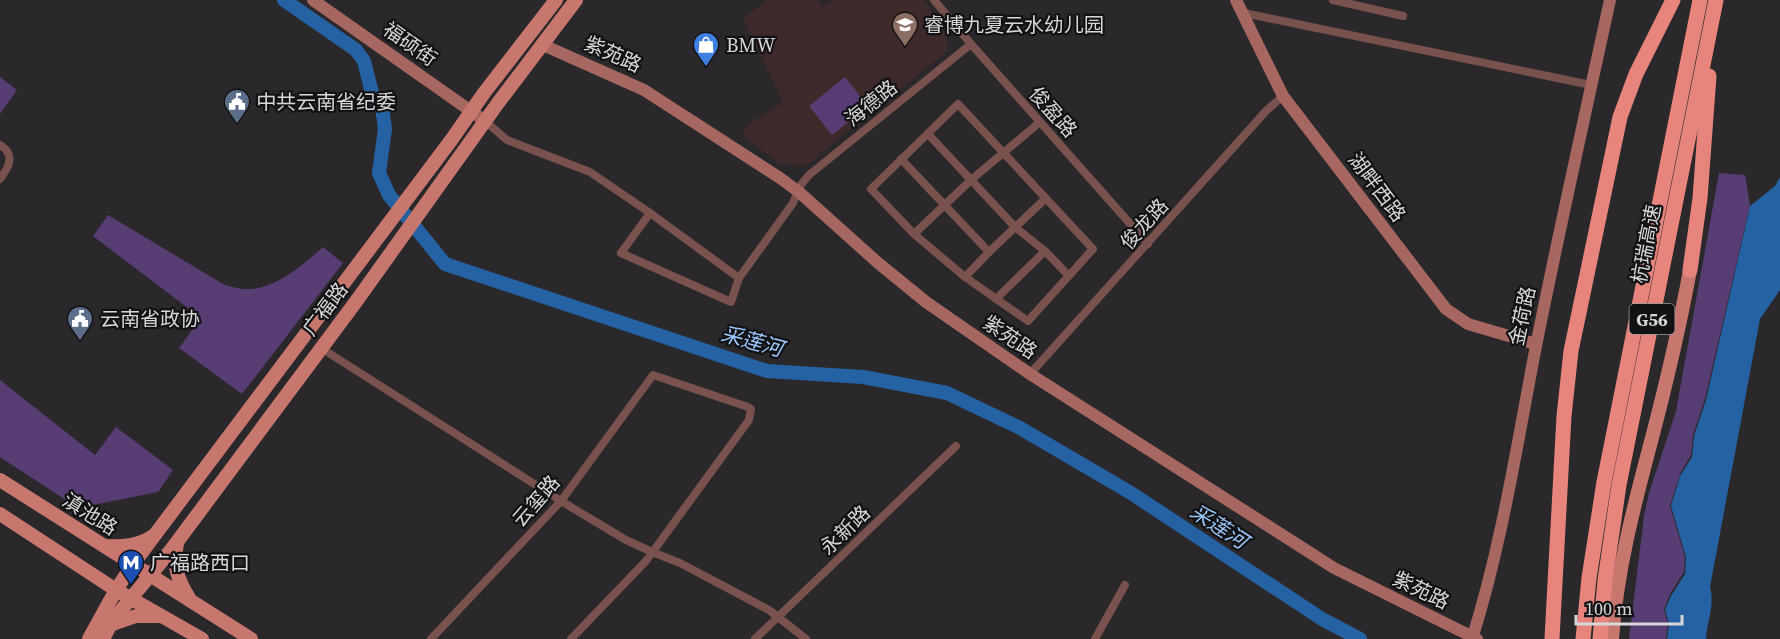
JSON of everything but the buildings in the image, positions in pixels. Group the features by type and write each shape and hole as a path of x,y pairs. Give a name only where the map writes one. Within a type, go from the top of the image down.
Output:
{"highway":[{"path":"1552,639 1564,416 1571,351 1618,124 1636,74 1673,0"},
{"name":"杭瑞高速","path":"1584,639 1589,578 1604,482 1700,0"},
{"path":"1690,270 1700,198 1716,0"},
{"name":"杭瑞高速","path":"1599,639 1607,561 1619,485 1716,0"}],"main road":[{"name":"广福路","path":"103,639 116,590 133,564 556,0"},
{"name":"广福路","path":"89,639 151,575 177,541 576,0"},
{"path":"1612,639 1626,538 1665,386 1690,270"},
{"name":"滇池路","path":"0,480 251,639"},
{"path":"0,514 90,574 202,639"},
{"path":"103,545 130,546 144,542 157,534"},
{"path":"177,541 175,567 178,579 190,600"},
{"path":"90,574 100,594 106,621 136,616 162,616"}],"street":[{"name":"福硕街","path":"313,0 485,121"},
{"name":"俊盈路","path":"934,0 1148,244"},
{"name":"湖畔西路","path":"1236,0 1283,96 1446,309 1468,324 1536,344"},
{"path":"1333,0 1403,16"},
{"name":"金荷路","path":"1474,638 1488,584 1536,344 1610,0"},
{"path":"1244,13 1591,85"},
{"name":"海德路","path":"650,213 621,254 731,302 739,278 793,203 800,186 809,175 971,44"},
{"name":"紫苑路","path":"543,45 644,90 799,192 877,262 926,302 1030,374 1334,568 1474,638"},
{"name":"俊龙路","path":"1030,374 1266,111 1283,96"},
{"path":"958,104 1001,153 1093,249 1028,321 965,277 914,234 871,189 958,104"},
{"path":"485,121 507,140 590,172 739,278"},
{"path":"914,234 1001,153 1040,122"},
{"path":"928,134 1016,227 1045,251 1068,276"},
{"path":"0,145 7,151 10,162 9,168 0,179"},
{"path":"901,159 989,252"},
{"path":"965,277 1046,199"},
{"path":"996,299 1045,251"},
{"path":"321,348 561,501 652,552 680,563 769,610 806,639"},
{"name":"云玺路","path":"432,639 561,501 653,375 722,397 751,409 749,420 652,552"},
{"name":"永新路","path":"755,639 956,446"},
{"path":"571,639 652,552"},
{"path":"1095,639 1125,585"}],"shaded area":[{"path":"768,0 818,0 822,7 834,0 924,0 947,31 947,51 805,166 780,164 742,135 751,122 783,103 743,18"},
{"path":"0,77 17,90 0,114"},
{"path":"845,77 868,106 832,135 809,106"},
{"path":"1719,173 1745,175 1750,205 1705,399 1693,435 1691,455 1680,474 1670,506 1685,557 1684,572 1670,594 1664,609 1668,624 1666,639 1629,639 1644,516 1649,493 1676,411"},
{"path":"108,215 223,284 236,288 260,288 280,280 323,247 343,263 242,394 179,348 201,318 93,236"},
{"path":"0,380 95,455 116,427 173,470 158,492 78,508 0,457"}],"water":[{"path":"1780,177 1780,290 1760,319 1710,587 1711,607 1706,639 1667,639 1669,624 1665,609 1685,574 1686,557 1671,506 1680,476 1692,457 1694,436 1706,400 1750,206 1775,186"}],"waterway":[{"name":"采莲河","path":"284,0 356,50 364,61 373,97 382,107 385,129 379,173 389,195 445,264 767,371 863,377 947,393 1020,428 1131,493 1322,619 1360,639"}],"place":[{"name":"睿博九夏云水幼儿园","path":"905,48"},
{"name":"BMW","path":"706,68"},
{"name":"中共云南省纪委","path":"237,125"},
{"name":"云南省政协","path":"80,342"},
{"name":"广福路西口","path":"131,586"}]}
